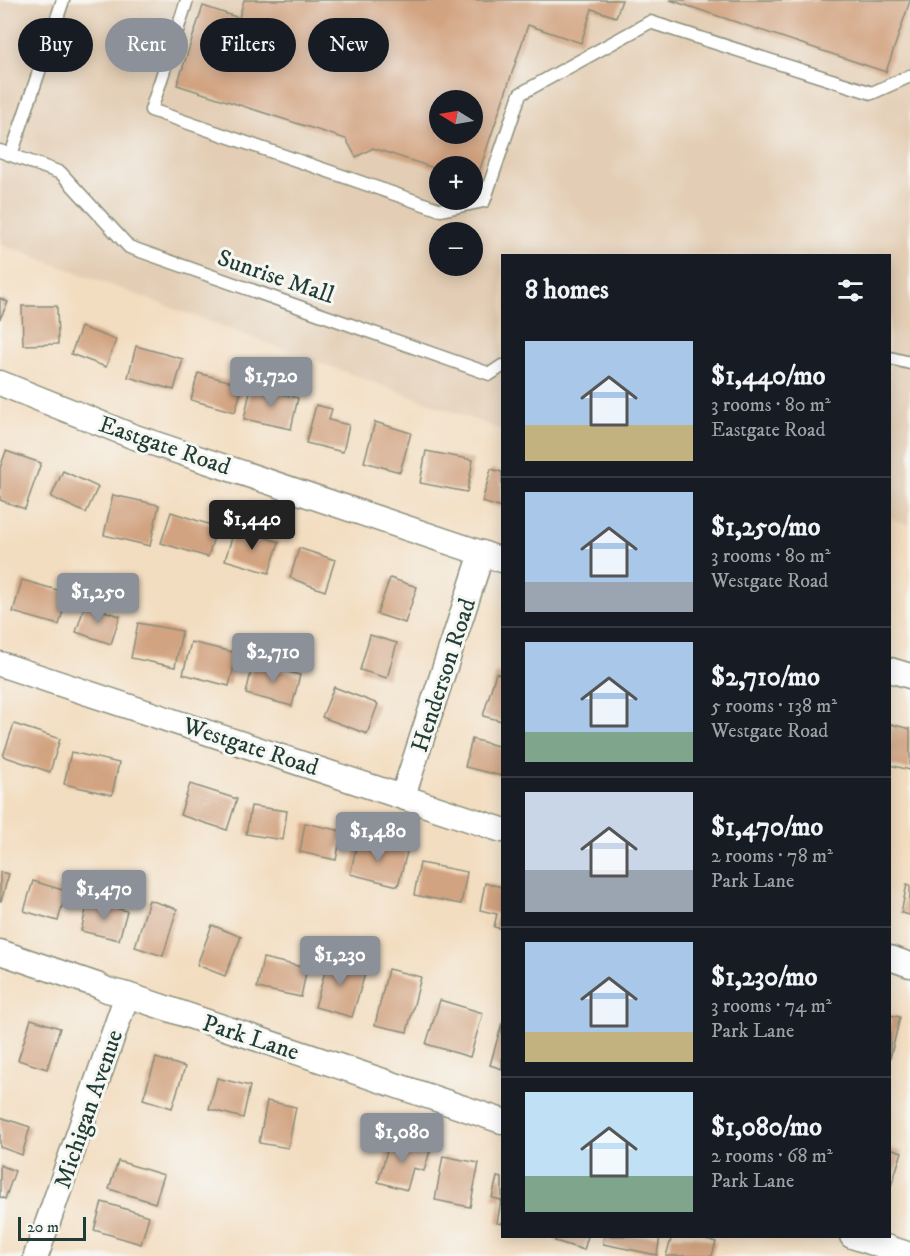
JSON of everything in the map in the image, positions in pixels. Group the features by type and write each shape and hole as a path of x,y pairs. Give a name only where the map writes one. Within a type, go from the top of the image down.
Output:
{"street":[{"name":"Eastgate Road","path":"0,383 132,436 492,556"},
{"name":"Henderson Road","path":"403,796 492,556"},
{"name":"Westgate Road","path":"0,664 501,830"},
{"path":"891,670 910,676"},
{"name":"Park Lane","path":"0,952 107,990 501,1120"},
{"path":"891,958 910,965"},
{"name":"Michigan Avenue","path":"36,1256 127,995"},
{"path":"858,1238 903,1254"}],"lane":[{"path":"5,153 63,0"},
{"path":"188,0 151,111 441,210 484,201 520,94 650,22 872,93 910,76"},
{"name":"Sunrise Mall","path":"5,153 61,173 129,247 490,374 501,367"},
{"path":"891,358 910,363"}],"shaded area":[{"path":"0,0 910,0 910,525 891,518 891,254 501,254 501,430 0,244"}],"building":[{"path":"244,0 622,0 616,17 592,9 581,43 528,25 483,160 483,156 429,156 429,166 373,148 356,157 346,139 177,85 181,72 188,72 188,52 203,6 239,18"},
{"path":"670,0 910,0 910,1 886,72"},
{"path":"0,298 8,302 0,319"},
{"path":"22,306 57,306 58,344 23,345"},
{"path":"81,327 116,340 106,367 71,354"},
{"path":"136,346 183,359 174,390 128,377"},
{"path":"198,373 243,385 235,412 191,400"},
{"path":"251,387 298,398 291,429 244,419"},
{"path":"316,405 332,409 329,420 349,425 343,452 306,443"},
{"path":"375,422 411,433 400,472 364,462"},
{"path":"6,451 41,463 25,509 0,500 0,468"},
{"path":"426,451 473,460 467,492 420,483"},
{"path":"491,469 501,472 501,508 482,502"},
{"path":"63,471 98,487 86,513 51,497"},
{"path":"113,495 159,505 150,546 104,535"},
{"path":"171,512 217,527 208,557 161,543"},
{"path":"235,528 279,542 269,573 225,560"},
{"path":"299,548 335,560 325,591 290,578"},
{"path":"390,578 417,587 405,623 377,614"},
{"path":"22,580 68,593 59,625 13,612"},
{"path":"85,605 120,616 111,644 76,632"},
{"path":"138,623 182,631 175,667 131,658"},
{"path":"370,635 397,643 387,678 360,670"},
{"path":"191,642 237,653 229,686 183,674"},
{"path":"253,663 300,675 292,706 246,694"},
{"path":"496,673 501,675 501,721 483,716"},
{"path":"334,687 378,704 367,734 322,717"},
{"path":"14,724 60,739 50,772 3,756"},
{"path":"891,724 910,729 910,770 891,765"},
{"path":"472,739 501,747 501,776 465,767"},
{"path":"71,752 119,763 112,795 64,784"},
{"path":"190,784 237,799 227,830 180,815"},
{"path":"251,806 287,811 283,840 246,834"},
{"path":"305,823 342,831 336,860 300,852"},
{"path":"358,840 407,852 398,886 350,874"},
{"path":"420,863 467,872 461,904 414,895"},
{"path":"0,872 9,874 1,901 0,901"},
{"path":"33,881 66,891 58,921 24,911"},
{"path":"485,883 501,887 501,929 494,927 497,914 480,910"},
{"path":"907,884 910,885 910,915 901,913"},
{"path":"149,900 177,909 163,956 135,947"},
{"path":"88,901 127,911 119,940 81,931"},
{"path":"212,925 241,937 225,976 197,965"},
{"path":"330,954 354,961 351,971 365,974 352,1017 315,1007"},
{"path":"263,958 307,968 301,997 257,988"},
{"path":"388,969 421,977 407,1032 375,1025"},
{"path":"440,1000 483,1013 470,1057 426,1044"},
{"path":"891,1015 900,1017 891,1055"},
{"path":"31,1019 60,1028 47,1069 18,1060"},
{"path":"501,1026 501,1069 490,1065"},
{"path":"156,1058 185,1067 172,1108 143,1099"},
{"path":"217,1078 250,1086 243,1118 209,1109"},
{"path":"267,1101 296,1107 288,1148 259,1143"},
{"path":"0,1117 30,1127 22,1155 0,1147"},
{"path":"390,1140 430,1151 424,1171 413,1168 407,1190 378,1182"},
{"path":"891,1148 902,1152 891,1186"},
{"path":"443,1156 479,1163 470,1207 435,1200"},
{"path":"118,1161 164,1175 155,1203 109,1189"},
{"path":"0,1165 15,1171 5,1199 0,1197"},
{"path":"497,1177 501,1178 501,1200 492,1198"},
{"path":"501,1200 501,1224 497,1223"},
{"path":"102,1202 149,1216 141,1244 94,1230"},
{"path":"556,1238 587,1238 584,1250 555,1241"},
{"path":"604,1238 660,1238 657,1255 603,1244"},
{"path":"671,1238 701,1238 716,1242 712,1256 666,1256"}]}
